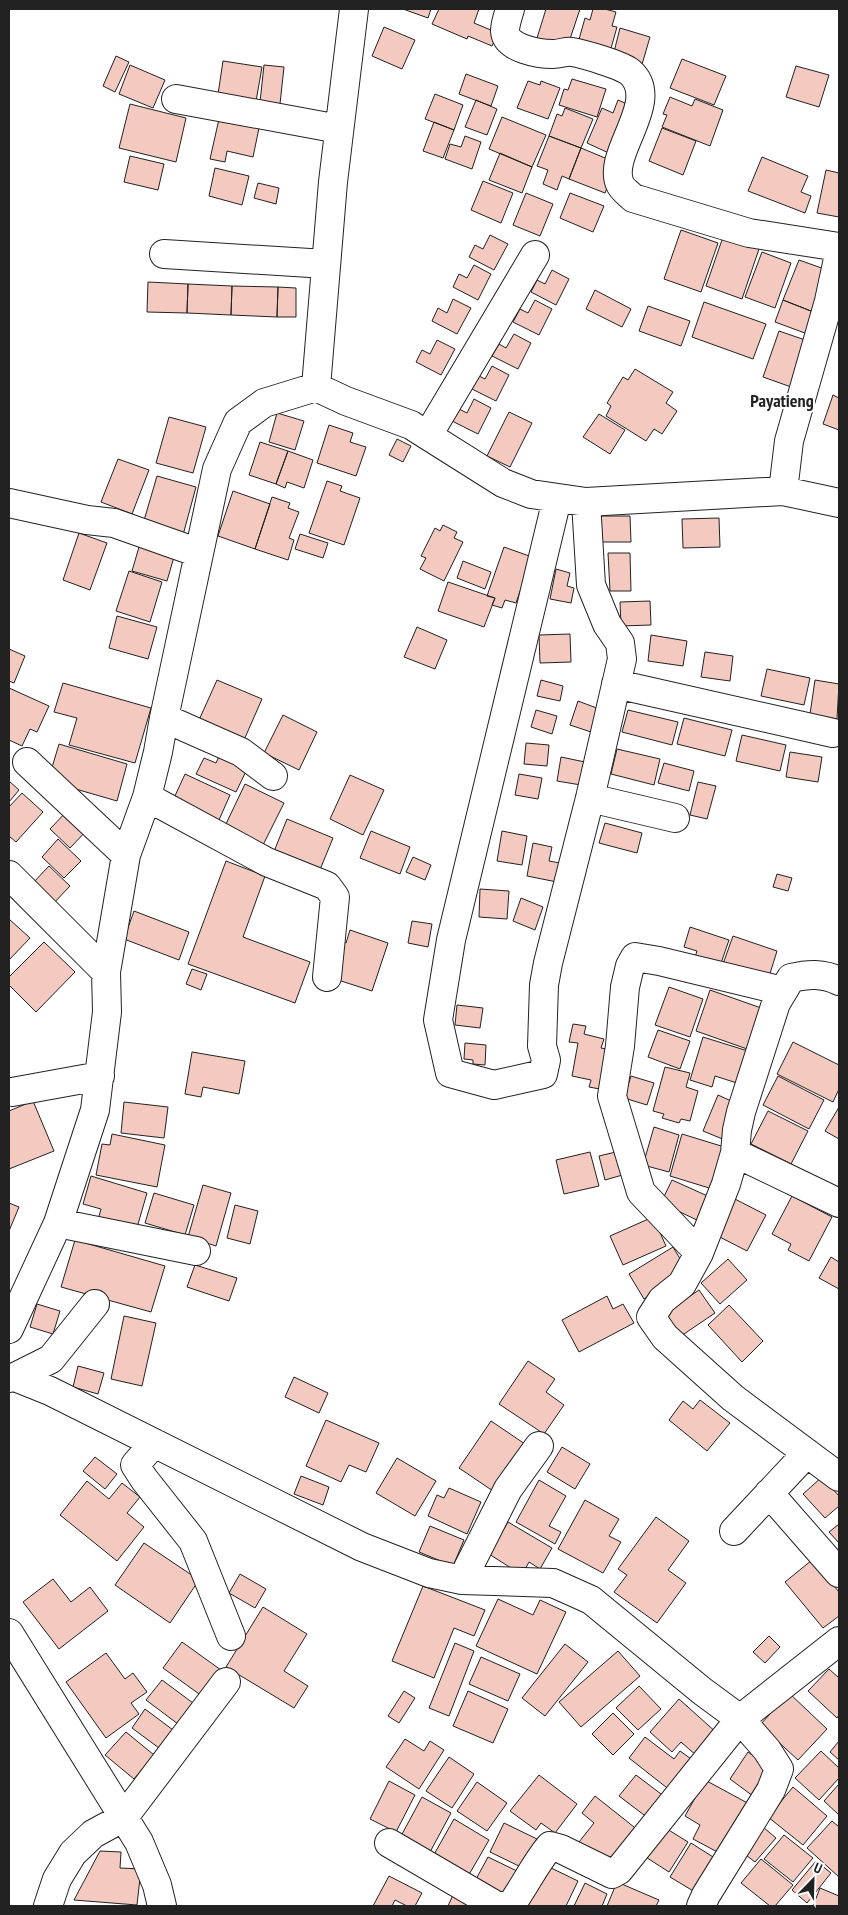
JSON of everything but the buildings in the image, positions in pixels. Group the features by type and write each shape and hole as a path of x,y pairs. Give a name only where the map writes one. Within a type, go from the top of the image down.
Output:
{"street":[{"path":"316,387 339,129 354,9"},
{"path":"510,9 505,33 510,41 520,48 536,53 555,54 571,52 607,62 630,72 640,86 640,103 618,168 620,184 633,198 749,233 839,247"},
{"path":"176,99 339,129"},
{"path":"164,254 326,264"},
{"path":"783,491 790,441 829,300 839,254"},
{"path":"428,435 535,255"},
{"path":"9,1329 58,1223 95,1110 107,1012 106,972 126,855 147,797 158,752 217,469 238,422 264,403 316,387 346,401 411,425 503,483 531,494 586,502 783,491 839,503"},
{"path":"557,499 451,940 438,1020 450,1072 494,1085 543,1074 546,1060 542,1046 545,978 590,798 622,659 620,643 607,624 590,585 586,502"},
{"path":"9,503 87,520 114,523 199,553"},
{"path":"616,684 832,733"},
{"path":"164,718 242,752 273,776"},
{"path":"27,762 126,855"},
{"path":"147,797 267,862 327,886 335,897 327,976"},
{"path":"590,798 675,818"},
{"path":"9,875 106,972"},
{"path":"699,1253 641,1192 612,1096 620,1046 625,987 630,966 635,957 783,991"},
{"path":"839,981 830,976 810,974 791,978 783,991 776,1004 741,1112 735,1153 726,1184 699,1253 682,1284 662,1300 651,1317 665,1337 733,1398 839,1477"},
{"path":"12,1092 100,1076"},
{"path":"735,1153 839,1203"},
{"path":"58,1223 196,1251"},
{"path":"12,1378 51,1359 95,1304"},
{"path":"12,1378 50,1391 362,1547 429,1573 462,1580 553,1583 591,1600 702,1691 740,1719 770,1754 779,1769 771,1790 701,1906"},
{"path":"154,1443 136,1466 144,1480 193,1541 231,1636"},
{"path":"462,1580 508,1489 539,1446"},
{"path":"734,1531 807,1453"},
{"path":"769,1493 839,1573"},
{"path":"9,1633 140,1842 157,1885 162,1906"},
{"path":"502,1906 511,1906 540,1858 550,1846 561,1848 612,1874 619,1870 740,1719 839,1641"},
{"path":"48,1906 57,1878 73,1853 93,1834 124,1817 226,1682"},
{"path":"390,1843 497,1906"}],"district":[{"name":"Payatieng","path":"782,400"}]}
